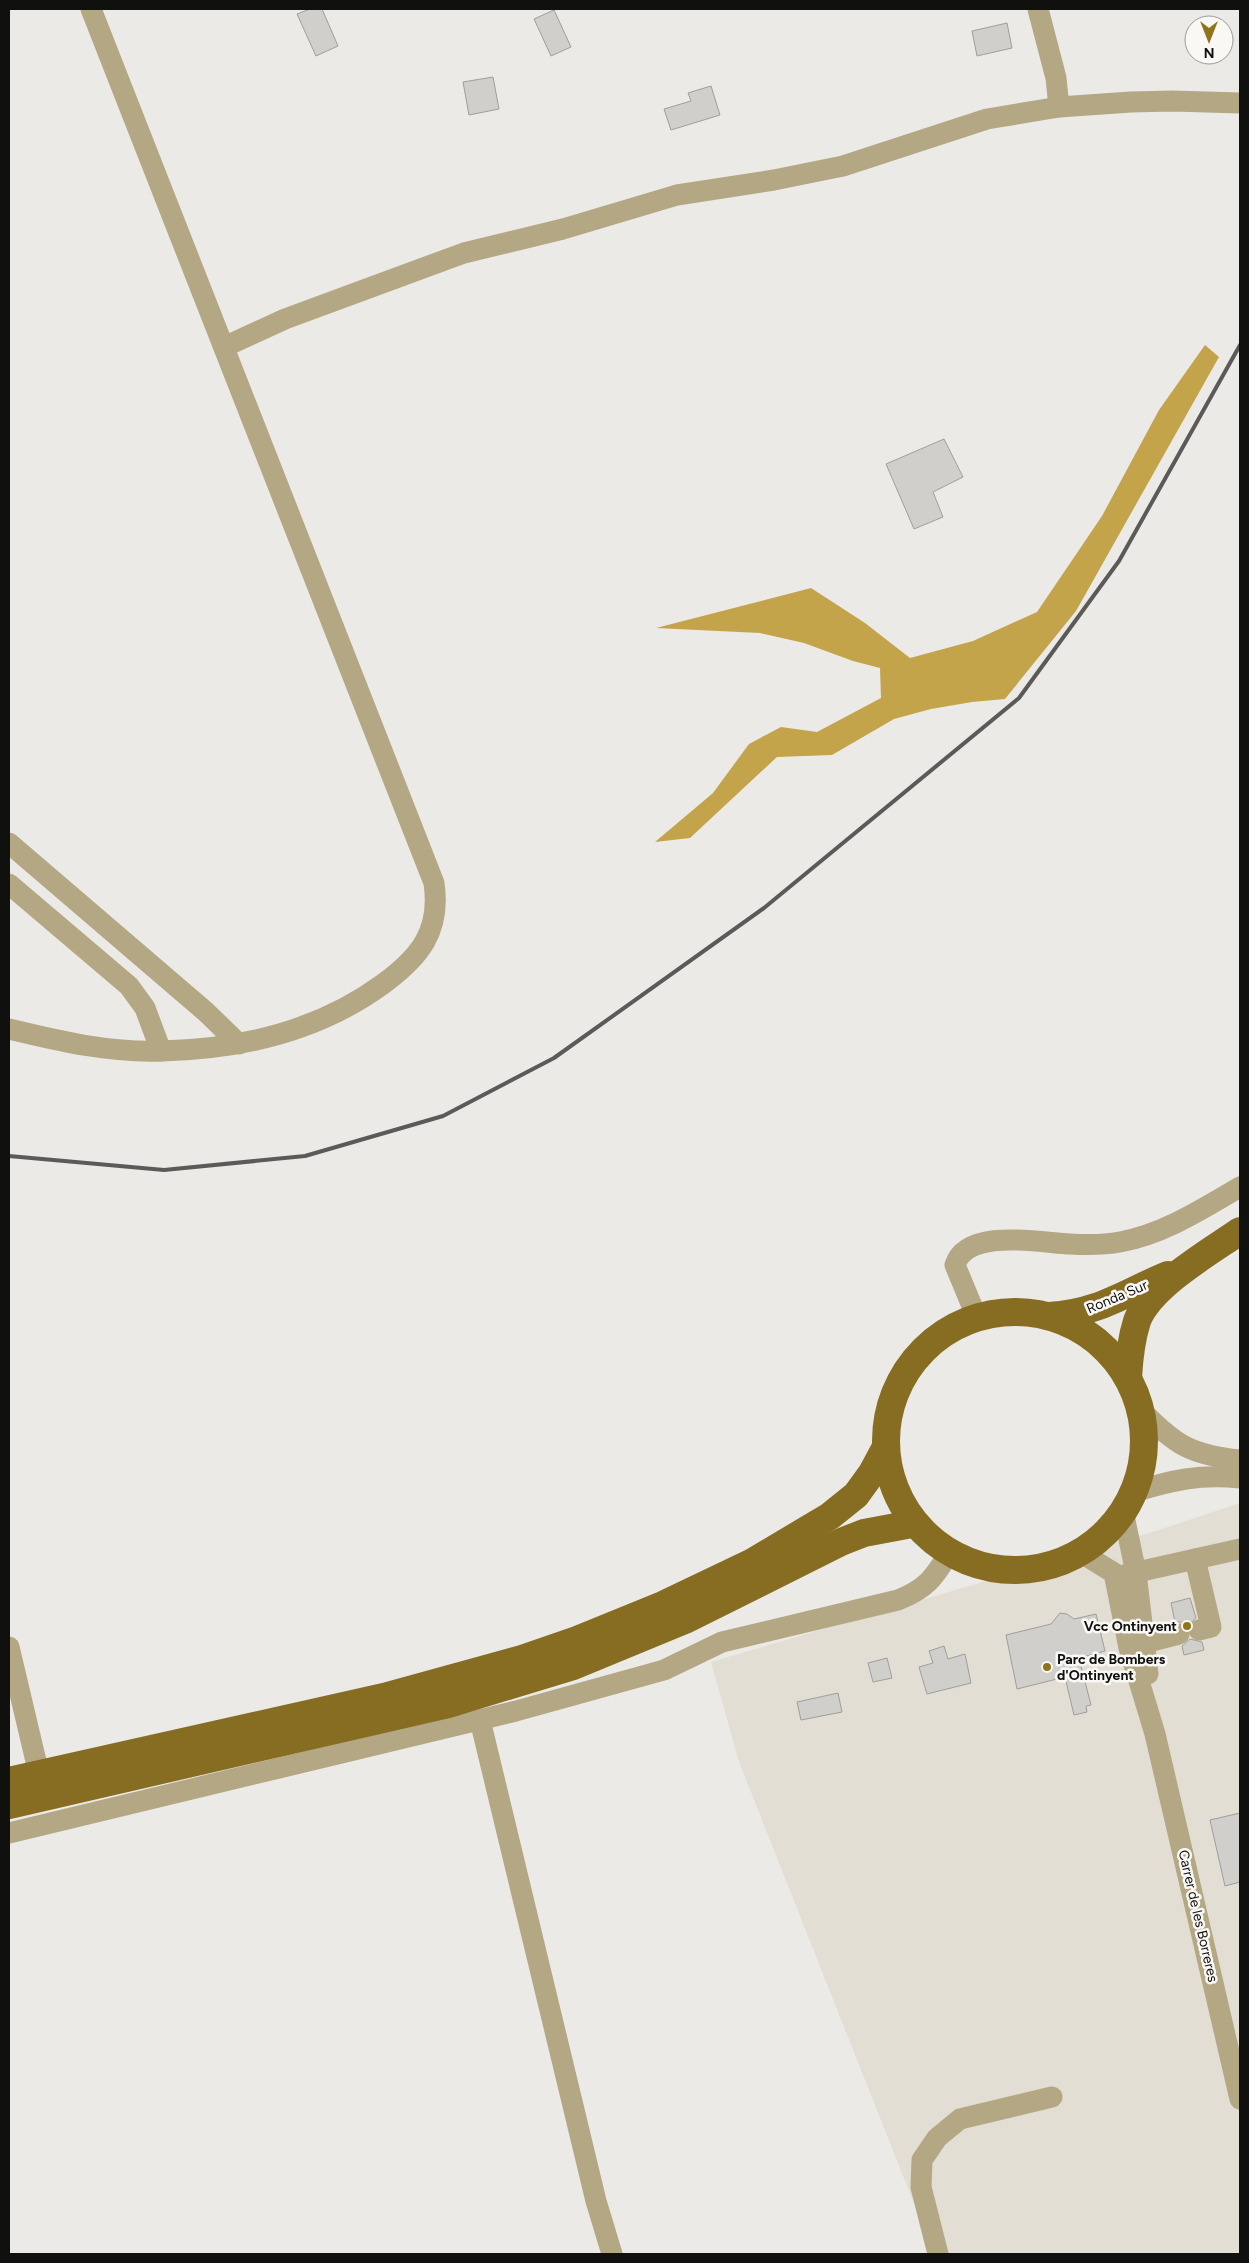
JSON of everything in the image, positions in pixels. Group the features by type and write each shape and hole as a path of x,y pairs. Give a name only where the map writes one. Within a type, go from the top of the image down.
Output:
{"main road":[{"name":"Ronda Sur","path":"1128,1378 1138,1320 1148,1303 1183,1269 1240,1231"},
{"name":"Ronda Sur","path":"1049,1316 1074,1315 1104,1306 1146,1284 1183,1269"},
{"path":"1012,1312 1049,1316 1080,1330 1108,1351 1128,1378 1141,1410 1144,1452 1128,1502 1104,1534 1080,1552 1048,1565 1015,1569 989,1567 949,1553 924,1536 912,1524 895,1492 889,1473 886,1447 889,1413 900,1381 920,1354 946,1332 976,1318 1012,1312"},
{"path":"9,1781 393,1695 522,1659 577,1640 663,1605 735,1570 822,1521 856,1495 872,1473 886,1447"},
{"path":"9,1806 394,1717 509,1686 573,1666 687,1619 841,1542 864,1533 912,1524"}],"street":[{"path":"9,1029 84,1046 162,1051 239,1044 297,1030 362,1000 404,969 419,953 429,936 436,900 434,883 91,9"},
{"path":"1038,9 1056,78 1059,107"},
{"path":"224,347 285,319 464,253 563,229 677,195 774,180 843,166 987,119 1059,107 1172,101 1240,104"},
{"path":"9,843 206,1012 239,1044"},
{"path":"9,884 129,986 145,1008 162,1051"},
{"path":"976,1318 955,1266 957,1260 972,1248 1003,1239 1082,1245 1119,1242 1163,1229 1202,1210 1240,1187"},
{"path":"1141,1410 1167,1436 1190,1450 1219,1458 1240,1460"},
{"path":"1155,1734 1128,1502 1176,1479 1226,1476 1240,1478"},
{"path":"1080,1552 1114,1574 1136,1574 1240,1548"},
{"path":"9,1833 480,1720 634,1680 664,1670 722,1642 898,1600 915,1594 936,1575 949,1553"},
{"path":"1144,1643 1211,1627 1195,1559"},
{"path":"1114,1574 1129,1648 1155,1734"},
{"path":"9,1646 39,1774"},
{"path":"480,1720 596,2201 612,2254"},
{"name":"Carrer de les Borreres","path":"1155,1734 1236,2057 1240,2099"},
{"path":"938,2254 921,2187 922,2160 937,2138 960,2119 1052,2097"}],"shaded area":[{"path":"1205,345 1219,357 1076,611 1005,699 931,709 894,719 832,755 777,757 690,838 655,842 713,793 749,744 781,727 817,732 881,698 880,668 853,661 804,643 760,633 656,628 811,588 865,623 910,658 973,641 1037,612 1102,516 1159,410"},
{"path":"1240,1503 1240,2254 934,2254 739,1762 711,1662 1156,1531"}],"building":[{"path":"310,9 322,9 338,46 316,56 297,14"},
{"path":"554,10 571,47 551,56 534,19"},
{"path":"1007,23 1012,48 977,56 972,31"},
{"path":"493,77 499,109 469,115 463,82"},
{"path":"711,86 720,115 671,130 664,109 691,101 688,93"},
{"path":"944,439 963,477 933,492 943,517 914,529 886,464"},
{"path":"1190,1598 1196,1618 1188,1625 1182,1622 1175,1622 1171,1603"},
{"name":"Parc de Bombers d'Ontinyent","path":"1060,1613 1067,1614 1074,1619 1096,1614 1105,1651 1079,1658 1091,1705 1086,1706 1087,1712 1074,1715 1065,1677 1017,1689 1006,1635 1051,1624"},
{"path":"1190,1639 1202,1642 1204,1650 1184,1655 1182,1646"},
{"path":"944,1646 948,1659 965,1654 971,1683 927,1694 919,1667 933,1663 929,1651"},
{"path":"887,1658 892,1678 873,1682 868,1663"},
{"path":"838,1693 842,1712 801,1720 797,1702"},
{"path":"1240,1813 1240,1882 1225,1886 1210,1820"}],"railway":[{"path":"9,1156 164,1170 305,1156 443,1116 554,1058 764,908 1019,698 1119,561 1240,345"}],"place":[{"name":"Vcc Ontinyent","path":"1187,1626"},
{"name":"Parc de Bombers d'Ontinyent","path":"1047,1667"}]}
